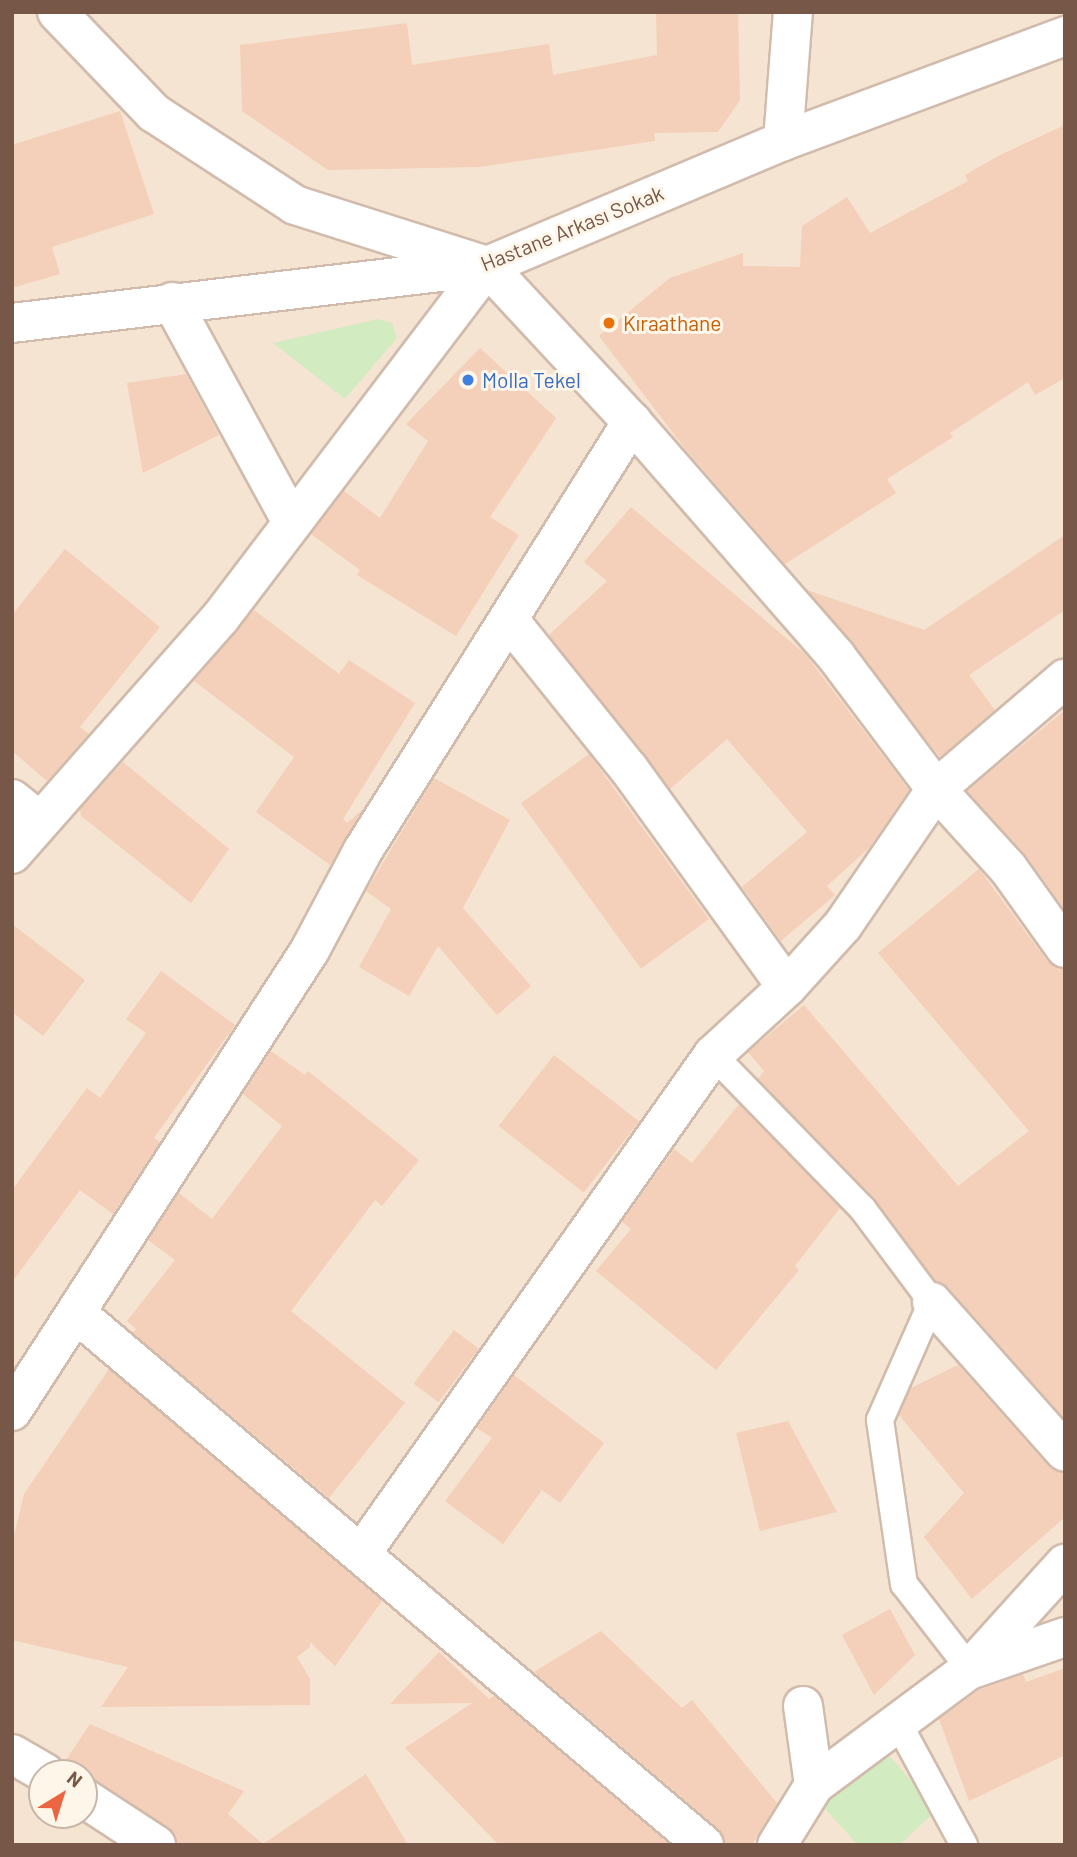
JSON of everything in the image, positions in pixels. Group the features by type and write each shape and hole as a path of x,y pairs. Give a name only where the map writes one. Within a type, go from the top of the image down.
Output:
{"street":[{"path":"57,12 154,113 295,205 486,266 632,422 836,656 936,789 1008,868 1065,948"},
{"path":"783,141 793,12"},
{"name":"Hastane Arkası Sokak","path":"12,323 486,266 783,141 1065,36"},
{"path":"12,854 26,810 221,617 486,266"},
{"path":"172,302 292,522"},
{"path":"12,1411 310,950 362,852 632,422"},
{"path":"509,620 629,769 788,987"},
{"path":"361,1554 713,1055 788,987 843,925 936,789 1065,678"},
{"path":"932,1302 1065,1452"},
{"path":"76,1312 704,1845"},
{"path":"777,1845 814,1785 897,1721 970,1670 1065,1564"},
{"path":"970,1670 1065,1637"},
{"path":"803,1706 814,1785"},
{"path":"12,1754 28,1763"},
{"path":"98,1807 156,1845"}],"lane":[{"path":"713,1055 862,1208 932,1302 880,1420 904,1584 970,1670"},
{"path":"897,1721 964,1845"}],"shaded area":[{"path":"12,12 1065,12 1065,1845 12,1845"}],"green space":[{"path":"378,319 392,323 397,338 345,399 273,343"},
{"path":"883,1749 937,1810 899,1845 858,1845 821,1804"}],"building":[{"path":"656,12 738,12 740,100 718,132 654,133 655,141 479,167 328,170 242,111 240,45 407,23 412,65 549,44 553,75 657,55"},
{"path":"120,111 154,214 52,247 60,274 12,288 12,145"},
{"path":"1065,125 1065,378 1035,395 1028,382 950,433 953,437 887,479 896,493 785,564 686,450 599,336 670,278 743,253 743,266 800,267 802,226 847,197 870,233 968,181 965,175 1002,154"},
{"path":"480,348 556,418 490,517 519,535 456,636 357,575 360,570 311,534 344,491 380,518 428,441 406,424"},
{"path":"186,374 219,435 143,473 127,383"},
{"path":"631,507 805,654 909,790 869,848 827,886 835,895 781,941 742,887 807,832 727,739 670,789 549,635 607,581 584,562"},
{"path":"1065,535 1065,610 969,675 995,710 940,757 807,590 924,630"},
{"path":"65,549 160,627 80,727 89,734 47,781 12,751 12,615"},
{"path":"254,610 339,674 349,660 415,703 343,819 347,823 364,808 330,865 256,812 294,757 194,681"},
{"path":"1065,710 1065,910 1024,853 967,791"},
{"path":"589,754 709,919 641,968 521,803"},
{"path":"123,762 229,849 191,903 81,816 80,809"},
{"path":"434,778 510,820 463,908 531,986 497,1015 438,946 409,996 359,967 391,909 366,891"},
{"path":"979,869 1047,961 1065,969 1065,1419 948,1287 936,1281 873,1197 758,1079 764,1071 748,1052 804,1005 958,1186 1029,1131 878,953"},
{"path":"12,924 85,980 43,1036 12,1012"},
{"path":"161,971 235,1025 154,1138 160,1142 113,1214 80,1190 12,1282 12,1190 87,1088 100,1098 146,1033 126,1019"},
{"path":"271,1051 305,1075 308,1071 419,1160 382,1206 375,1200 291,1311 405,1403 329,1498 133,1333 136,1329 127,1321 175,1260 148,1240 179,1193 212,1219 282,1126 243,1094"},
{"path":"554,1055 639,1121 584,1192 499,1126"},
{"path":"739,1104 840,1208 795,1266 799,1270 716,1370 596,1271 631,1229 622,1222 674,1149 692,1163"},
{"path":"454,1330 479,1349 438,1402 414,1384"},
{"path":"958,1365 1049,1467 1065,1473 1065,1517 972,1599 924,1537 964,1493 899,1415 911,1388"},
{"path":"109,1369 382,1601 335,1666 310,1642 310,1647 297,1657 310,1679 310,1705 101,1707 128,1667 12,1640 12,1544 24,1494"},
{"path":"514,1375 604,1443 560,1503 542,1490 503,1544 445,1501 492,1438 477,1428"},
{"path":"788,1421 837,1512 760,1531 736,1433"},
{"path":"890,1609 915,1655 874,1695 842,1635"},
{"path":"601,1631 682,1708 692,1700 777,1803 752,1845 725,1845 718,1828 534,1672"},
{"path":"439,1652 489,1699 494,1696 670,1845 499,1845 405,1748 472,1703 390,1704"},
{"path":"1065,1668 1065,1755 969,1801 939,1719 979,1690 1023,1674 1026,1682"},
{"path":"90,1724 244,1791 228,1814 263,1844 366,1774 408,1845 178,1845 168,1827 98,1781 98,1759 67,1759"}],"place":[{"name":"Kıraathane","path":"609,323"},
{"name":"Molla Tekel","path":"468,380"}]}
